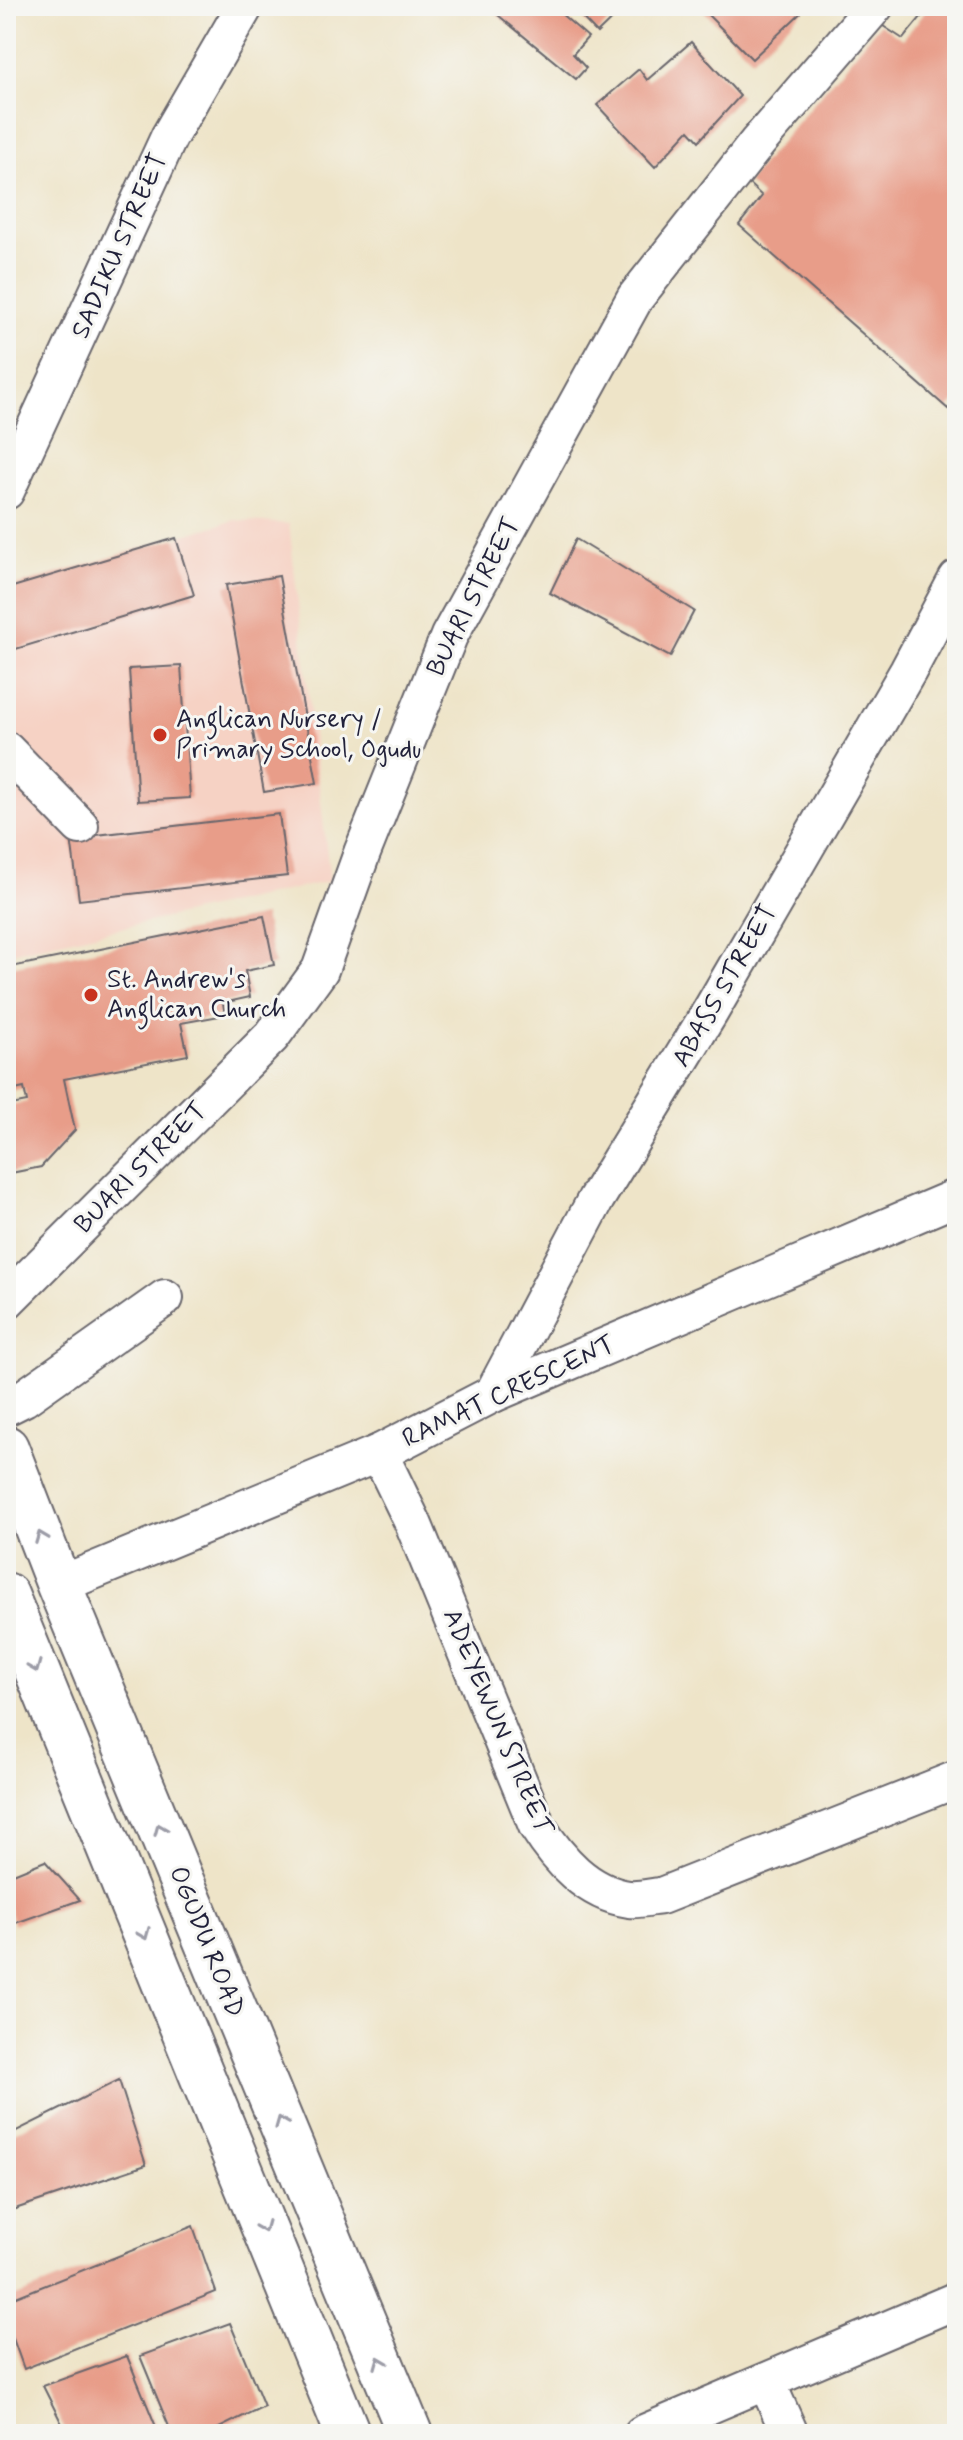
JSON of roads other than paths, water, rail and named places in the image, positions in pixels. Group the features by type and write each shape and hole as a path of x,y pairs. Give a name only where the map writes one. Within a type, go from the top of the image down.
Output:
{"main road":[{"name":"OGUDU ROAD","path":"6,1448 59,1585 410,2434"},
{"name":"OGUDU ROAD","path":"6,1595 348,2434"}],"street":[{"name":"SADIKU STREET","path":"6,491 169,137 245,6"},
{"name":"BUARI STREET","path":"6,1301 272,1036 320,970 362,853 449,636 627,311 758,142 875,6"},
{"name":"ABASS STREET","path":"493,1394 596,1199 802,854 908,671 957,579"},
{"path":"6,750 80,826"},
{"name":"RAMAT CRESCENT","path":"59,1585 379,1453 493,1394 957,1197"},
{"path":"6,1407 24,1398 165,1298"},
{"name":"ADEYEWUN STREET","path":"379,1453 413,1523 537,1826 556,1855 603,1892 631,1899 661,1896 957,1779"},
{"path":"642,2434 957,2300"},
{"path":"767,2383 790,2434"}],"place":[{"name":"Anglican Nursery / Primary School, Ogudu","path":"160,735"},
{"name":"St. Andrew's Anglican Church","path":"91,995"}]}
